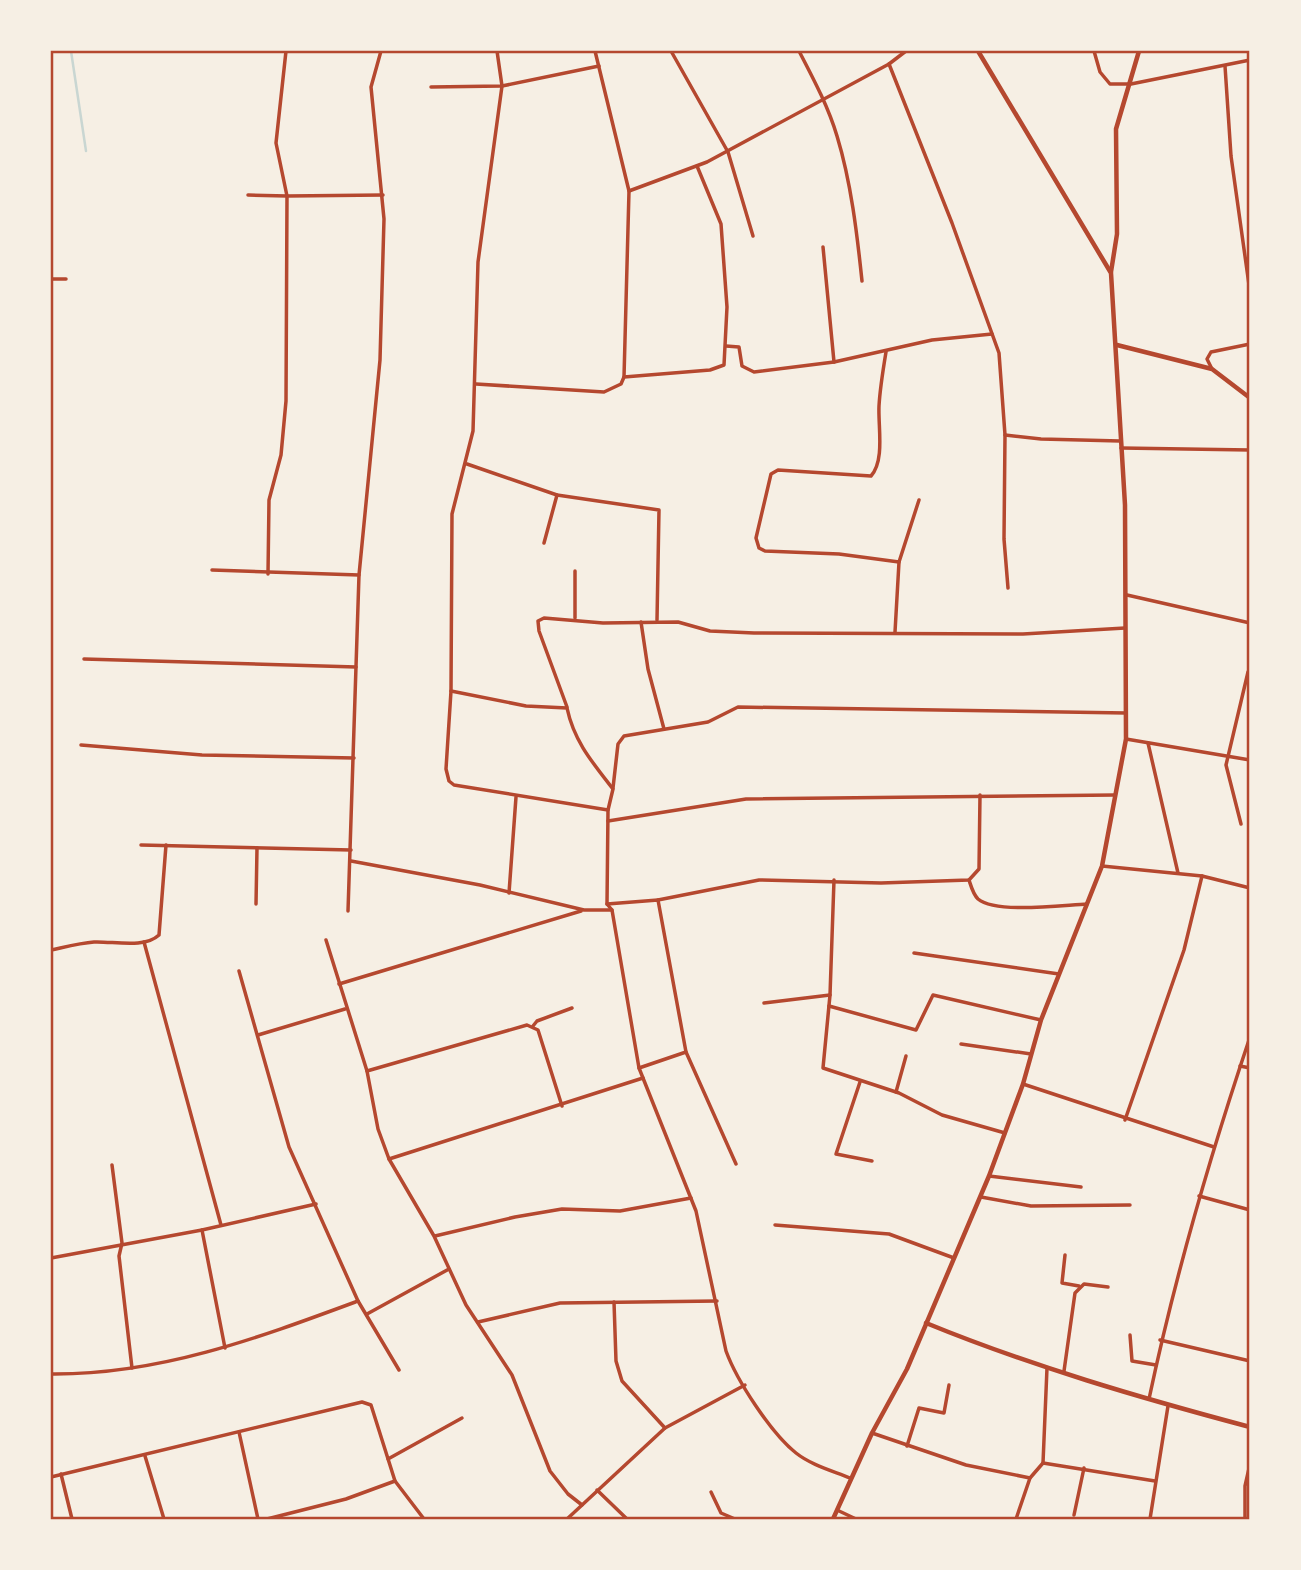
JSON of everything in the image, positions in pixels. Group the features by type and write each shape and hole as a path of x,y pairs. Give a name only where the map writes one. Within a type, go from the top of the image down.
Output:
{"main road":[{"path":"978,51 1111,273"},
{"path":"833,1519 872,1433 907,1369 981,1197 1023,1084 1041,1020 1102,866 1117,795 1126,739 1127,595 1117,345 1111,273 1117,234 1116,129 1139,51"},
{"path":"1117,345 1212,369 1250,398"},
{"path":"926,1323 993,1350 1167,1406 1250,1427"}],"street":[{"path":"268,574 269,500 281,455 286,401 287,196 276,143 286,51"},
{"path":"348,911 359,575 379,386 383,195 371,88 381,51"},
{"path":"497,51 502,86 478,262 476,384 467,464 452,514 451,691 446,769 449,780 454,785 608,810"},
{"path":"476,384 604,392 621,384 624,377 629,191 596,51"},
{"path":"671,51 728,152 753,236"},
{"path":"799,51 823,99 837,138 858,237 862,281"},
{"path":"629,191 699,166 728,152 889,64 906,51"},
{"path":"1094,51 1105,81 1131,84 1250,60"},
{"path":"889,64 999,353 1005,435 1004,539 1008,588"},
{"path":"431,88 502,86 599,66"},
{"path":"1225,66 1231,156 1250,292"},
{"path":"624,377 710,370 724,365 726,269 721,224 699,166"},
{"path":"248,195 383,195"},
{"path":"823,247 834,362"},
{"path":"51,279 66,279"},
{"path":"726,347 739,347 742,366 754,372 834,362 932,340 992,334"},
{"path":"1212,369 1207,359 1211,352 1250,344"},
{"path":"886,352 874,472 871,476 778,470 771,474 756,538 759,548 765,551 839,554 899,562"},
{"path":"1005,435 1041,439 1120,441"},
{"path":"1121,448 1250,450"},
{"path":"467,464 557,495 659,510 657,621"},
{"path":"544,543 557,495"},
{"path":"895,632 899,562 919,500"},
{"path":"212,570 359,575"},
{"path":"575,572 575,618"},
{"path":"1127,595 1250,624"},
{"path":"613,789 581,749 572,730 567,708 538,631 538,621 544,618 575,618 603,623 687,623 710,631 754,633 1023,634 1127,627"},
{"path":"640,622 648,669 664,729"},
{"path":"84,659 356,667"},
{"path":"1241,824 1226,765 1248,672"},
{"path":"451,691 526,706 567,708"},
{"path":"850,1478 795,1452 777,1434 744,1385 726,1351 717,1301 691,1198 639,1068 630,1030 623,967 612,910 607,904 608,810 620,740 624,736 708,722 746,707 1126,713"},
{"path":"1126,739 1250,760"},
{"path":"1148,743 1178,873"},
{"path":"81,745 202,755 354,758"},
{"path":"607,904 658,900 759,880 881,883 969,880 979,869 980,795"},
{"path":"608,821 746,799 1117,795"},
{"path":"509,892 516,797"},
{"path":"141,845 351,850"},
{"path":"51,950 93,942 144,942 159,934 166,845"},
{"path":"256,904 257,848"},
{"path":"351,861 509,892 584,910 612,910"},
{"path":"1102,866 1202,876 1250,888"},
{"path":"1125,1120 1184,950 1202,876"},
{"path":"834,880 830,995 823,1068 896,1092 942,1115 1005,1132"},
{"path":"969,880 975,896 988,903 1026,907 1089,904"},
{"path":"658,900 686,1052 736,1164"},
{"path":"339,984 584,910"},
{"path":"326,940 345,1009 367,1071 378,1129 388,1159 434,1236 466,1305 512,1375 550,1471 568,1494 582,1505"},
{"path":"144,942 221,1225"},
{"path":"914,953 1059,974"},
{"path":"239,971 289,1147 358,1301 399,1370"},
{"path":"764,1003 830,995"},
{"path":"829,1006 916,1030 933,995 1041,1020"},
{"path":"258,1035 345,1009"},
{"path":"533,1026 537,1021 572,1009"},
{"path":"367,1071 527,1025 533,1026 538,1030 562,1106"},
{"path":"1149,1399 1160,1340 1199,1196 1250,1037"},
{"path":"961,1044 1031,1055"},
{"path":"639,1068 686,1052"},
{"path":"896,1092 906,1056"},
{"path":"1240,1066 1250,1068"},
{"path":"388,1159 562,1106 643,1078"},
{"path":"860,1082 836,1154 873,1161"},
{"path":"1023,1084 1125,1120 1214,1147"},
{"path":"112,1165 122,1243 119,1256 132,1368"},
{"path":"989,1176 1081,1187"},
{"path":"1199,1196 1250,1210"},
{"path":"981,1197 1031,1206 1130,1205"},
{"path":"434,1236 550,1211 620,1211 691,1198"},
{"path":"51,1258 202,1230 316,1204"},
{"path":"775,1225 889,1234 956,1259"},
{"path":"202,1230 225,1348"},
{"path":"1065,1255 1062,1283 1108,1287"},
{"path":"367,1314 449,1269"},
{"path":"1064,1371 1075,1293 1079,1286"},
{"path":"51,1374 157,1365 225,1348 358,1301"},
{"path":"478,1322 560,1303 717,1301"},
{"path":"614,1302 616,1361 622,1381 665,1428"},
{"path":"1129,1335 1132,1360 1156,1365"},
{"path":"1160,1340 1250,1361"},
{"path":"1016,1519 1030,1478 1043,1463 1047,1367"},
{"path":"567,1519 665,1428 744,1385"},
{"path":"907,1446 919,1408 944,1413 949,1385"},
{"path":"51,1477 362,1402 371,1405 395,1481 424,1519"},
{"path":"1150,1519 1167,1406"},
{"path":"388,1459 462,1418"},
{"path":"239,1433 258,1519"},
{"path":"872,1433 966,1465 1030,1478"},
{"path":"145,1456 164,1519"},
{"path":"1043,1463 1155,1480"},
{"path":"1245,1519 1245,1486 1250,1464"},
{"path":"1074,1515 1084,1468"},
{"path":"61,1474 72,1519"},
{"path":"267,1519 346,1499 395,1481"},
{"path":"597,1490 627,1519"},
{"path":"711,1492 721,1513 735,1519"},
{"path":"837,1510 856,1519"}],"waterway":[{"path":"71,51 86,151"}]}
